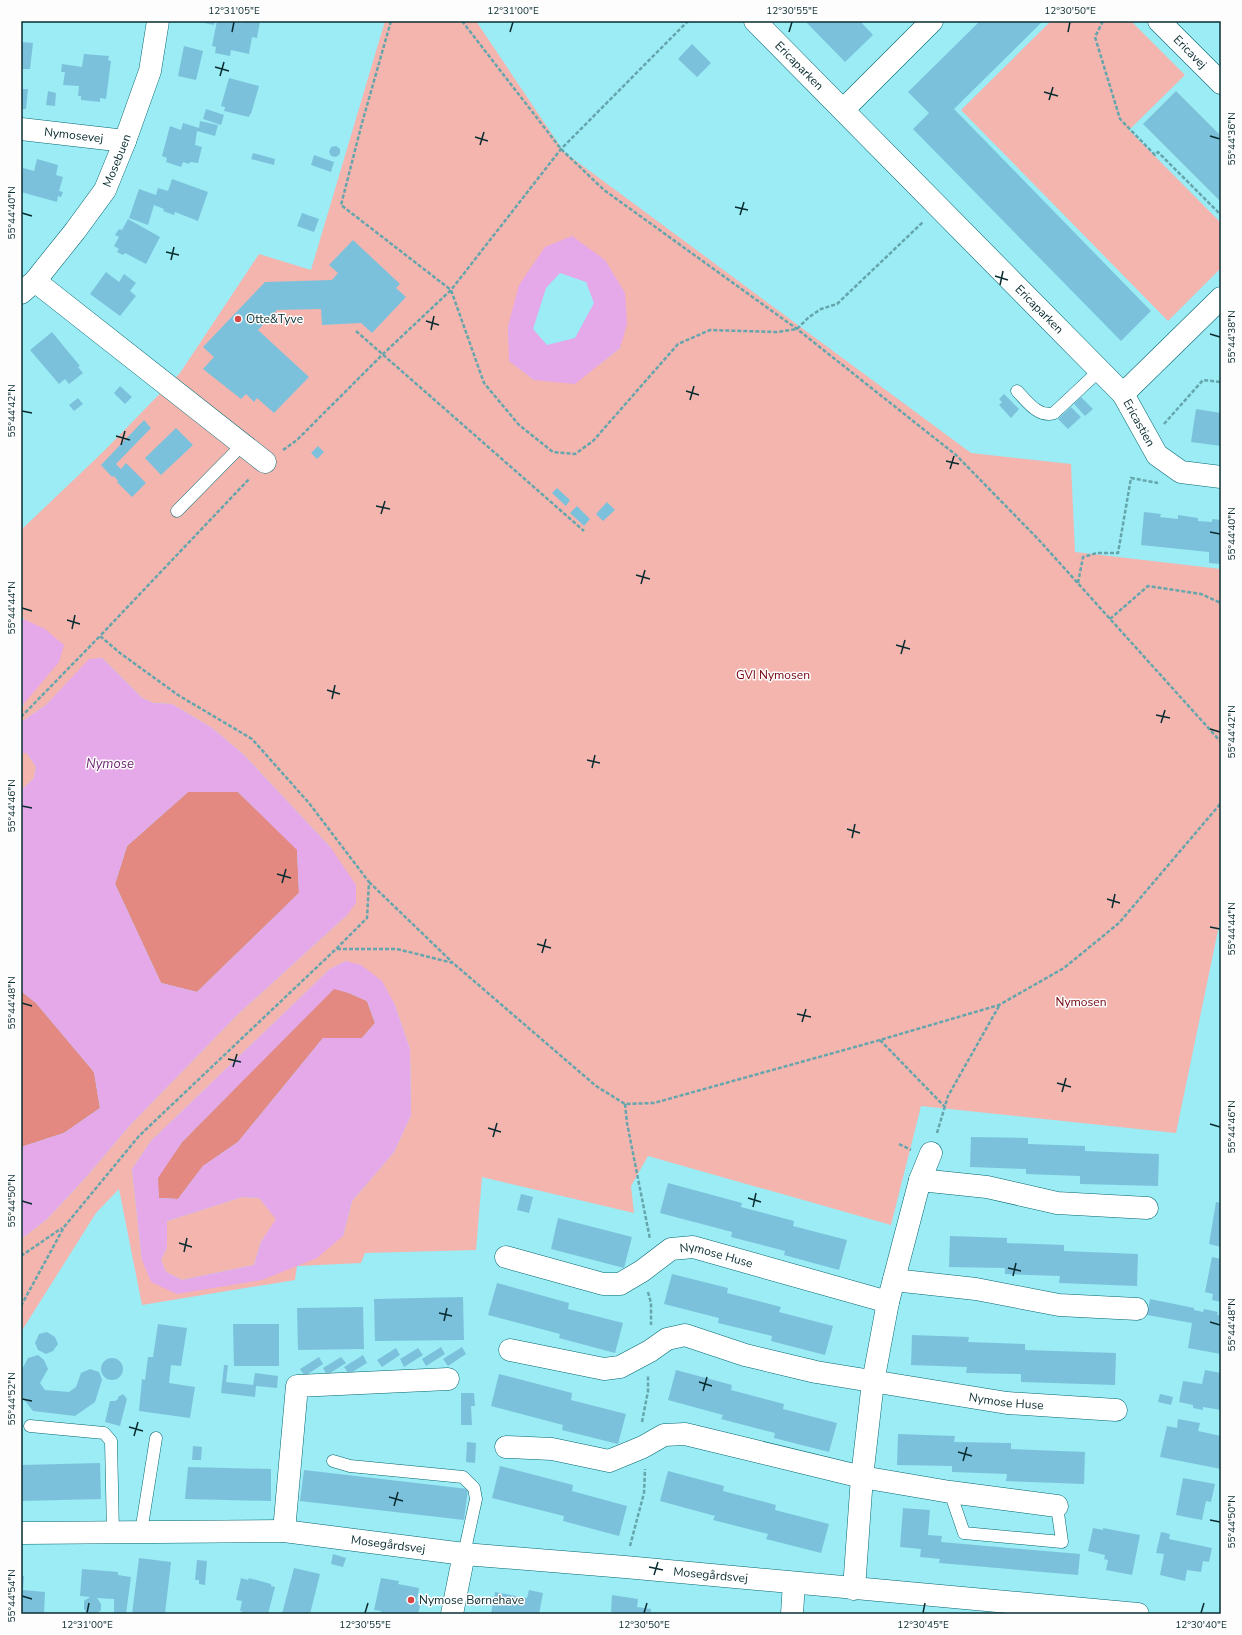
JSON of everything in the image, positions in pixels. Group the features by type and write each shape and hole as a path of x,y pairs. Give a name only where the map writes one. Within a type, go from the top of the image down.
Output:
{"street":[{"name":"Mosebuen","path":"158,21 150,71 125,141 104,190 75,231 28,287 243,444 265,462"},
{"name":"Ericaparken","path":"755,21 1123,394"},
{"path":"844,110 932,21"},
{"name":"Ericavej","path":"1159,21 1221,83"},
{"name":"Nymosevej","path":"21,129 125,141"},
{"path":"1123,394 1221,298"},
{"name":"Ericastien","path":"1123,394 1157,455 1181,472 1221,477"},
{"path":"854,1589 862,1477 873,1382 888,1302 920,1180 931,1152"},
{"path":"920,1180 987,1187 1057,1204 1147,1208"},
{"name":"Nymose Huse","path":"506,1257 603,1284 620,1284 642,1271 671,1249 693,1247 888,1302"},
{"path":"894,1280 976,1289 1059,1305 1137,1309"},
{"name":"Nymose Huse","path":"510,1350 604,1369 620,1367 667,1339 685,1335 745,1355 816,1372 873,1382 1007,1403 1116,1410"},
{"path":"284,1531 297,1386 448,1379"},
{"path":"506,1447 552,1449 609,1461 643,1447 664,1435 685,1434 862,1477 950,1492 1057,1506"},
{"name":"Mosegårdsvej","path":"21,1534 284,1531 464,1554 794,1583 1040,1609 1138,1614"},
{"path":"452,1614 464,1554"},
{"path":"792,1614 794,1583"}],"lane":[{"path":"1017,391 1039,412 1048,415 1054,413 1100,370"},
{"path":"177,511 243,444"},
{"path":"30,1426 104,1433 111,1441 113,1533"},
{"path":"141,1532 156,1438"},
{"path":"333,1461 350,1466 463,1477 474,1488 476,1499 464,1554"},
{"path":"950,1492 964,1533 1062,1542 1057,1506"}],"path":[{"path":"391,21 362,123 341,205 451,290 484,383 519,425 553,452 575,454 593,441 678,344 710,330 777,332 797,329 809,317 821,309 837,304 939,206"},
{"path":"462,21 561,149 604,190 797,329 956,455 1038,539 1221,742"},
{"path":"21,717 265,462 297,440 382,355 451,290 561,149 688,21"},
{"path":"1103,21 1095,37 1120,119 1155,155 1158,152 1221,215"},
{"path":"356,331 584,531"},
{"path":"1150,441 1203,380 1221,382"},
{"path":"1078,583 1083,557 1097,553 1118,553 1131,478 1159,483"},
{"path":"1110,619 1148,586 1201,594 1221,603"},
{"path":"100,636 120,653 178,694 252,739 309,803 369,882 453,963 596,1086 625,1104 654,1103 999,1005 1064,968 1118,923 1221,803"},
{"path":"21,1306 64,1227 139,1136 367,918 369,882"},
{"path":"336,949 397,949 453,963"},
{"path":"931,1152 948,1096 999,1005"},
{"path":"880,1040 945,1107"},
{"path":"21,1256 64,1227"}],"green space":[{"path":"385,21 476,21 564,152 971,453 1071,464 1075,552 1221,569 1221,916 1176,1133 921,1106 891,1225 648,1156 631,1186 634,1213 482,1177 476,1250 365,1253 361,1263 297,1266 295,1280 142,1305 119,1189 96,1213 21,1332 21,1239 47,1219 86,1177 131,1124 239,1013 347,915 331,848 244,755 212,728 172,704 153,703 142,698 102,658 89,660 46,705 21,722 21,707 24,705 24,618 21,618 21,530 104,451 180,373 259,254 311,270","holes":["572,236 620,348 600,364 534,380 510,361 508,326","346,961 394,1003 410,1049 411,1115 394,1152 352,1201 343,1236 177,1294 142,1260 132,1169 151,1141 330,969"]},
{"path":"1051,21 1131,21 1185,75 1129,130 1221,223 1221,268 1168,321 961,110"},
{"path":"21,753 27,753 36,767 34,778 21,791"},
{"path":"242,1197 259,1198 277,1219 261,1242 254,1265 182,1280 166,1272 161,1260 167,1247 167,1221"}],"shaded area":[{"path":"188,792 238,792 297,849 299,893 197,992 161,983 115,884 127,846"},
{"path":"334,988 367,1001 375,1023 362,1038 323,1038 238,1142 203,1166 178,1199 159,1198 157,1178 182,1142"},
{"path":"21,991 36,1003 94,1072 100,1108 64,1133 21,1147"}],"water":[{"path":"572,236 605,260 625,293 627,324 620,348 575,384 534,380 509,361 508,326 519,285 545,247","holes":["560,273 586,282 594,303 575,338 547,345 533,329 546,288"]},
{"path":"21,618 45,629 64,645 59,662 21,707"},
{"name":"Nymose","path":"102,658 142,698 153,703 172,704 212,728 244,755 331,848 356,885 356,903 347,915 239,1013 131,1124 86,1177 47,1219 21,1239 21,1147 64,1133 100,1108 94,1072 36,1003 21,991 21,791 34,778 36,767 27,753 21,753 21,722 46,705 89,659","holes":["188,792 238,792 297,850 299,893 197,992 161,983 115,884 127,846"]},
{"path":"346,961 361,965 382,981 394,1003 410,1049 411,1115 394,1152 352,1201 343,1236 317,1258 262,1280 177,1294 151,1282 142,1260 132,1169 151,1141 330,969","holes":["334,989 349,993 367,1001 375,1023 362,1038 323,1038 238,1142 203,1166 178,1199 159,1198 158,1178 182,1142","242,1197 259,1198 276,1219 261,1242 254,1265 182,1280 166,1272 161,1260 167,1247 167,1221"]}],"building":[{"path":"195,21 215,21 214,25"},
{"path":"217,21 244,23 245,21 260,21 257,38 252,37 249,54 231,50 230,56 215,53 216,47 212,46"},
{"path":"805,21 860,21 873,35 845,62"},
{"path":"980,21 1043,21 954,109 1151,311 1121,341 913,129 929,113 908,92"},
{"path":"21,42 33,43 30,69 22,69 22,72"},
{"path":"692,44 711,63 697,77 678,59"},
{"path":"184,46 203,51 196,80 178,76"},
{"path":"84,54 109,56 108,60 111,61 106,99 100,98 100,102 81,100 81,96 78,96 79,86 63,85 65,72 61,72 62,64 82,67"},
{"path":"229,78 259,86 249,117 224,111 225,107 221,106"},
{"path":"21,89 28,89 26,109 21,109"},
{"path":"48,91 56,93 55,106 46,105"},
{"path":"1176,91 1221,136 1221,202 1143,124"},
{"path":"206,109 224,115 221,125 203,119"},
{"path":"200,121 218,125 215,136 197,131 195,145 202,147 198,163 190,162 189,164 183,162 181,167 166,162 167,158 162,156 170,126 181,130 183,123 199,128"},
{"path":"336,146 340,149 340,154 336,157 331,156 329,152 331,147"},
{"path":"253,153 275,159 274,165 251,159"},
{"path":"314,155 334,162 331,172 311,165"},
{"path":"37,159 58,165 56,175 63,177 59,191 63,192 61,197 58,196 57,202 21,192 23,168 34,171"},
{"path":"172,179 208,192 198,221 175,212 174,215 163,211 164,209 154,205 148,225 129,218 139,189 156,195 158,188 168,191"},
{"path":"302,213 319,219 314,232 297,226"},
{"path":"128,219 160,237 146,264 125,253 123,255 117,252 119,249 114,246 119,237 115,235 119,229 122,230"},
{"path":"353,240 400,284 396,288 406,297 372,333 361,323 322,325 321,309 277,310 258,330 309,377 274,413 257,398 254,402 246,394 241,399 203,369 214,357 203,347 265,282 332,280 338,273 329,265"},
{"path":"106,272 119,282 124,274 136,283 130,291 136,296 120,316 90,294"},
{"path":"52,332 80,366 78,367 83,373 69,384 65,379 59,384 30,350"},
{"path":"120,386 132,397 125,404 114,393"},
{"path":"1004,394 1019,409 1011,418 999,405 1002,402 999,399"},
{"path":"1081,397 1093,409 1085,416 1074,404"},
{"path":"78,398 83,404 74,411 69,405"},
{"path":"1071,407 1081,417 1068,429 1058,419"},
{"path":"1196,409 1221,413 1221,446 1191,442"},
{"path":"144,420 151,428 116,464 121,469 126,463 146,483 132,497 117,482 118,481 114,476 112,477 101,465"},
{"path":"176,428 193,445 161,475 145,458"},
{"path":"318,446 324,452 317,459 311,453"},
{"path":"557,488 570,500 566,506 552,493"},
{"path":"607,502 615,510 603,521 596,514"},
{"path":"577,506 590,519 584,526 570,513"},
{"path":"1144,512 1161,514 1160,517 1178,519 1178,515 1198,518 1198,521 1212,522 1212,519 1221,520 1221,564 1209,563 1209,552 1141,545"},
{"path":"971,1137 1028,1138 1028,1144 1085,1146 1085,1151 1159,1154 1158,1186 1080,1184 1080,1176 1026,1174 1026,1169 970,1167"},
{"path":"668,1183 742,1203 741,1207 794,1221 793,1226 847,1240 839,1270 784,1255 785,1251 731,1237 732,1232 660,1213"},
{"path":"521,1194 533,1197 529,1213 517,1210"},
{"path":"1216,1202 1221,1203 1221,1247 1209,1244"},
{"path":"558,1218 632,1237 624,1268 551,1249"},
{"path":"950,1236 1007,1238 1007,1243 1064,1245 1064,1251 1138,1254 1137,1286 1059,1283 1060,1276 1005,1274 1005,1268 949,1267"},
{"path":"1212,1257 1221,1259 1221,1302 1212,1300 1213,1294 1205,1292"},
{"path":"672,1274 728,1288 727,1293 781,1307 779,1312 833,1326 825,1355 771,1341 772,1336 718,1323 719,1318 664,1304"},
{"path":"497,1283 569,1303 568,1309 623,1323 615,1353 559,1338 560,1334 488,1315"},
{"path":"463,1297 464,1340 375,1341 374,1299"},
{"path":"1150,1299 1194,1308 1194,1310 1203,1312 1204,1309 1218,1312 1217,1315 1221,1315 1221,1354 1188,1348 1192,1323 1147,1315"},
{"path":"363,1307 364,1349 298,1350 297,1308"},
{"path":"158,1324 187,1328 181,1366 171,1365 169,1383 195,1387 190,1418 139,1411 142,1379 145,1380 148,1357 153,1357"},
{"path":"233,1324 279,1324 279,1366 234,1366"},
{"path":"47,1332 55,1337 58,1344 53,1351 46,1354 38,1350 35,1343 39,1334"},
{"path":"912,1335 969,1337 968,1342 1025,1344 1025,1350 1116,1353 1115,1385 1021,1382 1021,1374 966,1373 967,1367 911,1365"},
{"path":"441,1347 445,1354 426,1366 422,1359"},
{"path":"462,1347 466,1354 448,1366 443,1359"},
{"path":"396,1348 400,1355 382,1367 377,1360"},
{"path":"418,1348 423,1355 404,1367 400,1359"},
{"path":"38,1355 44,1360 48,1369 40,1383 45,1390 69,1392 76,1387 81,1373 90,1369 99,1372 102,1380 95,1402 75,1416 33,1411 21,1396 21,1371 28,1358"},
{"path":"363,1355 367,1363 349,1374 344,1367"},
{"path":"319,1357 323,1364 305,1376 300,1369"},
{"path":"341,1357 346,1363 327,1375 323,1368"},
{"path":"112,1358 116,1359 122,1365 122,1373 116,1379 112,1380 108,1379 102,1373 101,1369 102,1365 108,1359"},
{"path":"224,1365 228,1365 226,1382 253,1385 255,1373 278,1376 277,1388 256,1386 255,1397 221,1393"},
{"path":"676,1370 732,1385 731,1390 784,1404 783,1409 837,1423 829,1452 774,1438 775,1433 721,1419 723,1415 668,1400"},
{"path":"1205,1370 1221,1373 1221,1410 1203,1407 1203,1410 1193,1408 1193,1405 1179,1402 1183,1381 1202,1384"},
{"path":"499,1374 572,1393 571,1400 626,1414 618,1444 562,1430 563,1425 491,1406"},
{"path":"461,1393 474,1393 475,1406 471,1406 472,1425 461,1425"},
{"path":"123,1394 127,1399 120,1426 105,1422 110,1401 115,1401"},
{"path":"1160,1394 1173,1397 1171,1405 1158,1402"},
{"path":"1178,1419 1200,1423 1198,1431 1221,1436 1221,1469 1160,1457 1167,1426 1177,1428"},
{"path":"898,1434 955,1436 954,1442 1011,1443 1011,1449 1085,1452 1084,1484 1006,1481 1007,1474 952,1472 952,1466 897,1465"},
{"path":"467,1442 476,1443 475,1463 466,1462"},
{"path":"193,1446 202,1447 201,1460 192,1460"},
{"path":"100,1463 101,1499 21,1501 21,1465"},
{"path":"500,1466 573,1485 572,1491 627,1506 619,1536 563,1521 564,1516 492,1498"},
{"path":"188,1467 271,1469 271,1501 185,1499"},
{"path":"304,1470 468,1489 464,1520 300,1501"},
{"path":"668,1471 724,1486 723,1491 776,1505 775,1510 829,1524 821,1553 766,1539 768,1534 713,1520 715,1516 660,1501"},
{"path":"1183,1478 1215,1484 1211,1502 1206,1501 1202,1520 1176,1515"},
{"path":"903,1508 930,1510 928,1535 942,1536 941,1542 1080,1554 1078,1575 939,1563 940,1559 920,1557 921,1549 900,1547"},
{"path":"1093,1528 1103,1530 1103,1528 1140,1535 1132,1575 1106,1570 1108,1560 1104,1559 1105,1555 1088,1551"},
{"path":"1161,1532 1170,1534 1169,1539 1212,1548 1209,1562 1203,1561 1201,1572 1187,1570 1185,1581 1160,1575 1164,1554 1156,1553"},
{"path":"333,1554 346,1558 343,1567 331,1564"},
{"path":"139,1558 171,1562 165,1614 132,1614"},
{"path":"197,1560 207,1561 205,1585 199,1584 199,1580 195,1580"},
{"path":"294,1568 320,1574 310,1614 282,1614"},
{"path":"82,1569 118,1572 118,1575 131,1577 126,1614 114,1614 114,1599 97,1598 101,1604 101,1610 96,1614 88,1614 84,1609 84,1601 90,1597 80,1596"},
{"path":"21,1576 24,1576 23,1590 45,1592 44,1614 21,1614"},
{"path":"241,1578 248,1580 249,1578 271,1584 271,1586 275,1587 268,1614 241,1614 242,1611 240,1611 242,1601 236,1600"},
{"path":"381,1578 399,1581 398,1584 419,1588 417,1601 421,1602 418,1614 380,1614 381,1611 374,1610"},
{"path":"529,1590 543,1593 539,1614 491,1614 495,1592 527,1598"},
{"path":"612,1595 638,1599 637,1607 651,1609 651,1614 620,1614 611,1612"}],"place":[{"name":"Otte&Tyve","path":"238,319"},
{"name":"Nymose Børnehave","path":"411,1600"}],"park label":[{"name":"GVI Nymosen","path":"773,675"},
{"name":"Nymosen","path":"1081,1002"}]}
